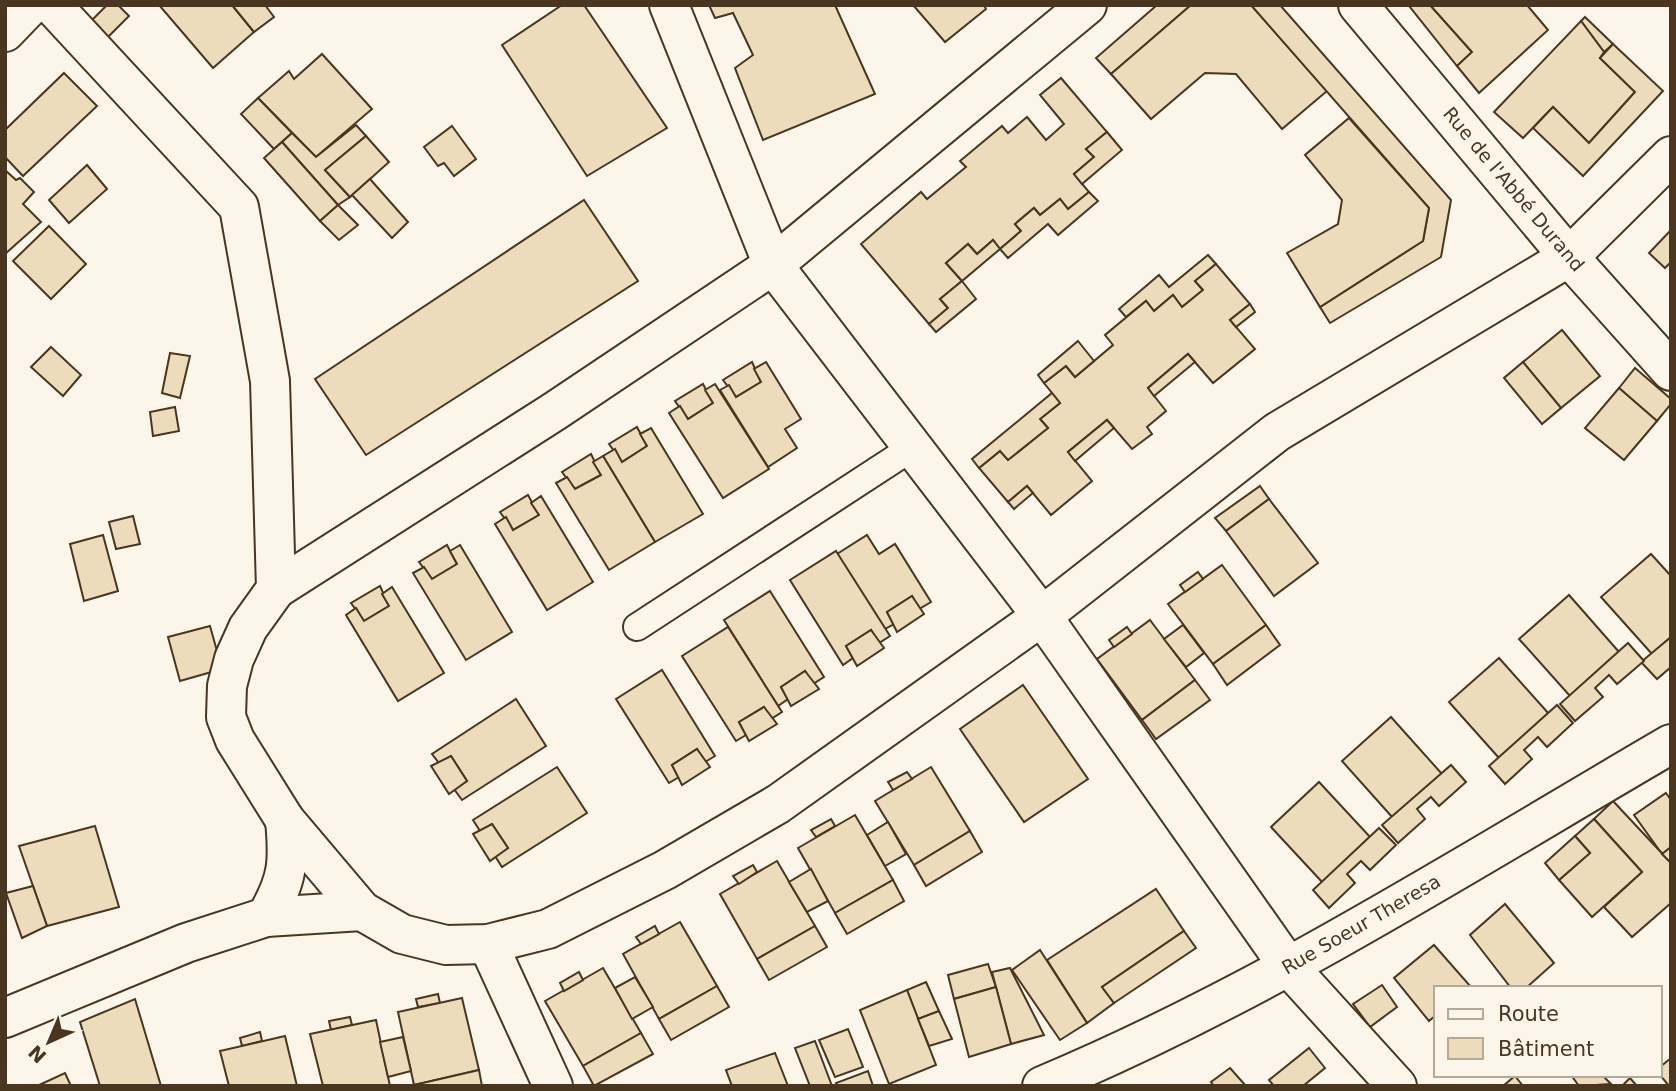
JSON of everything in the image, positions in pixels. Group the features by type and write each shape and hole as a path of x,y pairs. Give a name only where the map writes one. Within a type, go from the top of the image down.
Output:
{"street":[{"path":"5,32 31,5"},
{"path":"52,5 239,207 270,381 276,589"},
{"path":"669,5 773,265 1042,616 1288,966 1396,1086"},
{"path":"1087,5 773,265 555,411 276,589 248,628 234,659 227,686 226,717 235,740 285,820 362,912 402,934 446,945 488,944 548,929 665,870 778,804 1042,616 1277,432 1569,257 1671,156"},
{"name":"Rue de l'Abbé Durand","path":"1358,5 1569,257 1671,371"},
{"name":"Rue Soeur Theresa","path":"1042,1086 1115,1055 1288,966 1671,744"},
{"path":"266,917 282,890 288,859 285,820"},
{"path":"5,1018 186,943 266,917 362,912"},
{"path":"488,944 553,1086"}],"lane":[{"path":"637,627 913,447"}],"building":[{"path":"107,5 118,5 129,16 102,43 85,27"},
{"path":"159,5 232,5 254,32 213,68"},
{"path":"232,5 265,5 274,17 254,32"},
{"path":"562,5 584,5 667,128 587,176 502,45"},
{"path":"709,5 835,5 875,94 763,140 735,68 753,55 733,13 715,18"},
{"path":"913,5 984,5 986,9 945,42"},
{"path":"1157,5 1191,5 1111,74 1096,58"},
{"path":"1191,5 1251,5 1327,91 1282,129 1236,74 1205,73 1151,119 1111,74"},
{"path":"1251,5 1280,5 1451,200 1441,257 1330,323 1320,307 1423,241 1429,208"},
{"path":"1430,5 1472,52 1457,66 1410,7"},
{"path":"1430,5 1527,5 1548,30 1479,93 1457,66 1472,52"},
{"path":"1585,17 1613,44 1604,52 1581,21"},
{"path":"1581,21 1604,52 1600,58 1635,92 1589,143 1553,107 1523,138 1494,112"},
{"path":"1613,44 1663,91 1583,176 1533,128 1553,107 1589,143 1635,92 1600,58"},
{"path":"322,54 372,109 316,157 258,98 289,71 294,79"},
{"path":"64,73 97,106 23,176 5,157 5,130"},
{"path":"1061,78 1107,132 1086,149 1094,157 1074,174 1089,192 1068,209 1060,199 1040,215 1034,208 1015,224 1021,231 1000,249 993,240 977,254 968,244 946,263 962,281 940,299 948,308 929,324 861,244 921,192 927,199 966,167 960,161 1002,126 1008,133 1027,117 1046,140 1064,124 1040,95"},
{"path":"258,98 292,133 274,149 241,114"},
{"path":"1349,118 1429,208 1423,241 1320,307 1287,253 1338,224 1342,200 1305,155"},
{"path":"356,125 366,136 325,170 350,197 338,205 282,142 292,133 316,157"},
{"path":"452,126 476,159 454,176 444,163 438,166 424,147"},
{"path":"1107,132 1122,150 1082,184 1074,174 1094,157 1086,149"},
{"path":"366,136 389,162 350,197 325,170"},
{"path":"282,142 338,205 320,221 264,158"},
{"path":"87,165 107,189 69,223 49,200"},
{"path":"5,170 16,180 20,178 34,192 23,204 41,222 5,254"},
{"path":"370,179 408,222 392,238 352,195"},
{"path":"1089,192 1098,201 1058,235 1048,224 1008,258 1000,249 1021,231 1015,224 1034,208 1040,215 1060,199 1068,209"},
{"path":"584,200 638,281 366,455 315,379"},
{"path":"338,205 358,225 339,240 320,221"},
{"path":"49,226 86,264 51,299 13,261"},
{"path":"1671,230 1671,262 1665,268 1649,253"},
{"path":"993,240 1000,249 962,281 946,263 968,244 977,254"},
{"path":"1208,255 1216,264 1195,281 1203,290 1182,307 1173,295 1154,311 1146,301 1126,317 1119,309 1159,275 1169,287"},
{"path":"1216,264 1250,304 1230,320 1255,349 1213,383 1188,354 1148,388 1166,411 1147,427 1152,434 1132,449 1107,420 1068,452 1092,481 1051,515 1027,486 1008,502 979,468 1000,451 1008,460 1048,428 1040,419 1060,403 1044,383 1066,366 1075,377 1113,345 1105,335 1146,301 1154,311 1173,295 1182,307 1203,290 1195,281"},
{"path":"962,281 976,299 936,332 929,324 948,308 940,299"},
{"path":"1250,304 1255,312 1236,327 1230,320"},
{"path":"1562,330 1600,376 1561,408 1523,362"},
{"path":"1078,341 1094,361 1075,377 1066,366 1044,383 1038,375"},
{"path":"51,347 81,375 63,396 31,367"},
{"path":"170,353 190,356 180,398 162,393"},
{"path":"1188,354 1195,362 1154,396 1148,388"},
{"path":"752,362 761,382 736,397 723,380"},
{"path":"766,362 801,419 785,429 797,448 768,467 720,390 729,385 736,397 761,382 754,369"},
{"path":"1523,362 1561,408 1542,424 1504,378"},
{"path":"1635,368 1671,399 1671,404 1657,421 1619,388"},
{"path":"703,384 713,403 688,419 675,401"},
{"path":"715,384 769,469 723,498 669,413 680,406 688,419 713,403 705,390"},
{"path":"1619,388 1657,421 1624,460 1585,428"},
{"path":"1052,393 1060,403 1040,419 1048,428 1008,460 1000,451 979,468 972,459"},
{"path":"175,407 179,431 153,436 150,412"},
{"path":"1107,420 1114,428 1075,461 1068,452"},
{"path":"637,427 647,446 622,462 609,444"},
{"path":"651,428 703,514 655,542 603,456 615,449 622,462 647,446 640,434"},
{"path":"591,454 601,475 575,489 562,472"},
{"path":"603,456 655,542 609,570 556,483 567,477 575,489 601,475 593,462"},
{"path":"1027,486 1033,493 1014,509 1008,502"},
{"path":"1260,486 1269,499 1226,531 1215,518"},
{"path":"528,495 539,515 513,530 500,512"},
{"path":"541,496 593,582 547,610 495,524 506,517 513,530 539,515 531,503"},
{"path":"1269,499 1318,563 1274,596 1226,531"},
{"path":"133,516 140,544 116,549 109,522"},
{"path":"103,535 118,591 84,601 70,544"},
{"path":"867,535 879,554 895,544 931,602 919,609 912,596 887,612 894,624 885,629 837,554"},
{"path":"447,545 457,564 432,579 419,562"},
{"path":"460,545 512,632 466,660 413,573 424,567 432,579 457,564 450,551"},
{"path":"836,551 890,636 879,643 871,630 846,646 853,658 843,665 790,580"},
{"path":"1651,554 1671,576 1671,637 1652,654 1601,597"},
{"path":"1222,565 1266,625 1213,664 1168,604"},
{"path":"1198,572 1203,579 1185,592 1180,585"},
{"path":"380,586 389,606 364,621 351,603"},
{"path":"392,587 444,673 398,701 346,615 356,608 364,621 389,606 382,594"},
{"path":"770,591 824,677 813,684 805,671 781,687 788,699 778,706 724,620"},
{"path":"1569,595 1619,652 1570,696 1519,639"},
{"path":"912,596 924,614 897,632 887,612"},
{"path":"1150,620 1195,680 1142,720 1097,659"},
{"path":"1183,625 1204,653 1186,667 1164,639"},
{"path":"1266,625 1280,645 1227,685 1213,664"},
{"path":"210,626 222,669 180,681 168,637"},
{"path":"728,627 782,712 771,719 764,707 739,722 746,735 736,741 682,656"},
{"path":"1127,627 1132,634 1114,647 1109,640"},
{"path":"871,630 884,648 857,666 846,646"},
{"path":"1671,637 1671,667 1657,679 1641,662"},
{"path":"1628,643 1644,661 1617,684 1609,675 1595,688 1603,697 1575,721 1560,704"},
{"path":"1499,658 1549,714 1499,758 1449,702"},
{"path":"662,670 715,756 705,762 697,749 672,765 679,777 669,783 616,699"},
{"path":"805,671 819,689 791,706 781,687"},
{"path":"1195,680 1210,700 1156,739 1142,720"},
{"path":"1023,685 1088,779 1024,822 960,729"},
{"path":"516,699 546,746 462,800 454,789 467,781 451,756 439,763 432,754"},
{"path":"1557,705 1573,723 1547,747 1538,737 1524,750 1532,759 1505,784 1489,766"},
{"path":"764,707 777,724 749,741 739,722"},
{"path":"1391,717 1442,774 1393,818 1342,761"},
{"path":"697,749 710,767 682,785 672,765"},
{"path":"451,756 467,781 449,794 431,766"},
{"path":"1451,765 1466,782 1439,806 1431,797 1417,809 1425,819 1398,843 1382,825"},
{"path":"557,767 587,813 502,867 495,856 508,848 492,824 480,831 473,820"},
{"path":"931,767 970,831 914,865 875,801"},
{"path":"907,772 912,779 893,790 888,782"},
{"path":"1319,782 1371,838 1323,883 1271,827"},
{"path":"1666,793 1671,800 1671,847 1662,854 1634,815"},
{"path":"1613,801 1671,863 1671,903 1632,937 1604,907 1642,872 1594,819"},
{"path":"855,815 893,880 835,913 798,848"},
{"path":"831,819 835,826 816,837 811,830"},
{"path":"1594,819 1642,872 1592,917 1559,880 1590,853 1575,836"},
{"path":"888,822 906,854 885,866 867,835"},
{"path":"492,824 508,848 490,861 473,834"},
{"path":"95,826 119,907 47,926 19,846"},
{"path":"1379,828 1396,845 1370,870 1361,861 1347,874 1355,883 1329,908 1313,890"},
{"path":"970,831 982,852 926,886 914,865"},
{"path":"1575,836 1590,853 1559,880 1545,863"},
{"path":"1671,847 1671,863 1662,854"},
{"path":"777,861 815,926 757,959 720,894"},
{"path":"753,865 757,872 739,884 733,876"},
{"path":"811,869 828,901 807,912 789,882"},
{"path":"893,880 904,901 847,934 835,913"},
{"path":"33,886 47,926 22,938 6,893"},
{"path":"1156,889 1184,931 1102,987 1114,1003 1087,1023 1047,960"},
{"path":"1505,904 1554,963 1528,986 1509,986 1470,935"},
{"path":"680,922 717,986 659,1019 623,954"},
{"path":"655,926 659,934 641,944 636,937"},
{"path":"815,926 827,947 769,980 757,959"},
{"path":"1184,931 1196,948 1114,1003 1102,987"},
{"path":"1434,945 1470,986 1434,986 1434,1017 1429,1021 1394,978"},
{"path":"1040,950 1087,1023 1060,1040 1012,970"},
{"path":"988,964 996,987 954,999 948,975"},
{"path":"603,968 641,1033 583,1066 545,1001"},
{"path":"1010,968 1044,1035 1011,1044 992,972"},
{"path":"579,972 583,980 564,991 560,983"},
{"path":"635,977 653,1007 632,1019 615,988"},
{"path":"926,982 939,1011 918,1019 907,990"},
{"path":"1382,985 1397,1007 1370,1027 1353,1004"},
{"path":"717,986 729,1007 671,1040 659,1019"},
{"path":"996,987 1011,1044 969,1057 954,999"},
{"path":"907,990 936,1065 889,1084 860,1010"},
{"path":"438,994 440,1003 418,1007 416,999"},
{"path":"462,998 479,1070 414,1085 398,1012"},
{"path":"135,999 161,1086 100,1086 80,1022"},
{"path":"939,1011 952,1039 929,1046 918,1019"},
{"path":"350,1017 352,1025 331,1030 329,1021"},
{"path":"376,1020 390,1086 323,1086 310,1034"},
{"path":"848,1029 863,1067 835,1077 819,1040"},
{"path":"260,1032 262,1041 242,1046 240,1038"},
{"path":"641,1033 653,1054 594,1086 583,1066"},
{"path":"285,1036 297,1086 229,1086 220,1051"},
{"path":"403,1037 411,1071 388,1077 380,1042"},
{"path":"815,1041 832,1086 810,1086 795,1048"},
{"path":"1309,1048 1325,1068 1303,1086 1274,1086 1269,1080"},
{"path":"775,1053 788,1086 732,1086 726,1070"},
{"path":"1671,1058 1671,1086 1662,1077 1662,1065"},
{"path":"1230,1068 1246,1086 1214,1086 1211,1082"},
{"path":"479,1070 482,1086 414,1086 414,1085"},
{"path":"868,1071 873,1086 837,1086 836,1083"},
{"path":"65,1073 71,1086 37,1086"},
{"path":"1516,1077 1523,1086 1503,1086"},
{"path":"1572,1077 1604,1077 1611,1084 1579,1086"},
{"path":"1630,1078 1637,1086 1622,1086"}]}
